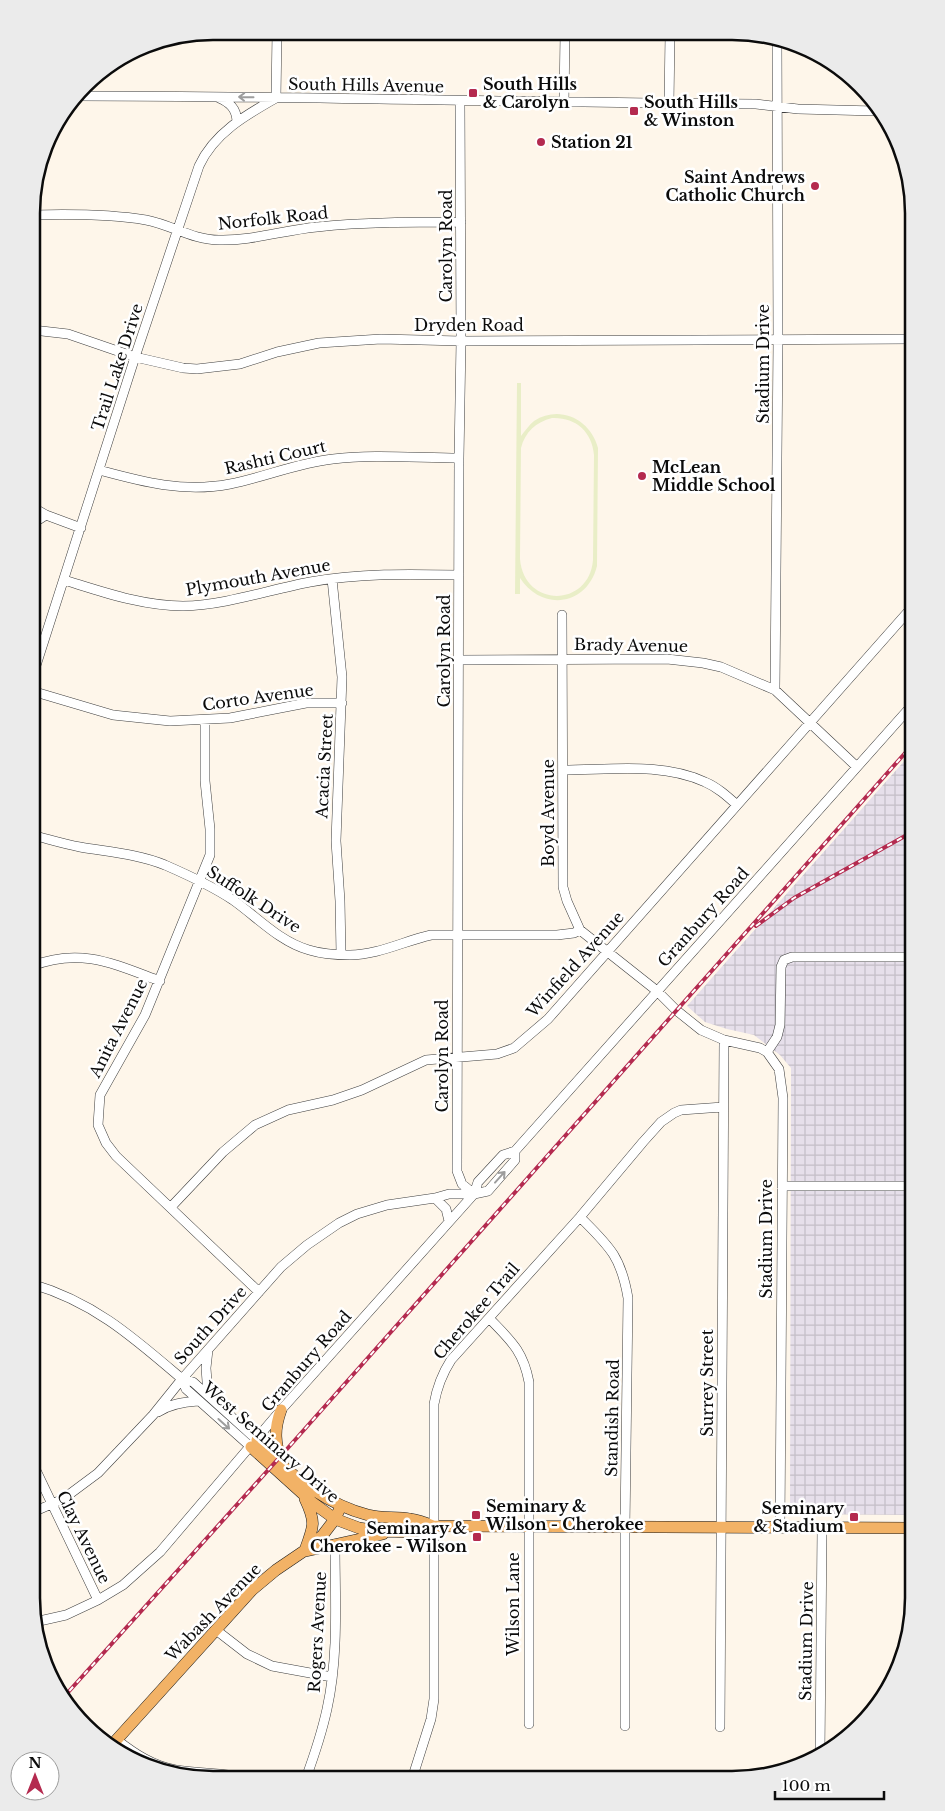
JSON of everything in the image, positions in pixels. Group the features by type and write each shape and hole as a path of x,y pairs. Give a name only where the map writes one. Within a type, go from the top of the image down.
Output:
{"main road":[{"path":"281,1410 276,1425 276,1440 281,1466"},
{"name":"West Seminary Drive","path":"254,1444 299,1480 341,1506 368,1515 383,1518 410,1519 433,1526"},
{"name":"West Seminary Drive","path":"254,1444 303,1494 335,1519 359,1528 377,1531 412,1532 433,1526 905,1528"},
{"path":"303,1494 313,1518 312,1529 304,1551"},
{"name":"Wabash Avenue","path":"116,1741 252,1590 322,1536 335,1519 341,1506"},
{"path":"304,1551 395,1532"}],"street":[{"path":"276,40 276,98"},
{"path":"564,102 565,40"},
{"path":"669,104 670,40"},
{"name":"Stadium Drive","path":"775,690 778,341 777,46"},
{"name":"South Hills Avenue","path":"86,96 216,96 756,104 776,107 871,111"},
{"path":"216,96 228,102 236,112 237,121"},
{"name":"Trail Lake Drive","path":"40,654 135,357 203,157 224,132 237,121 276,98"},
{"name":"Carolyn Road","path":"460,101 462,341 459,458 457,1171 462,1184 474,1194"},
{"name":"Norfolk Road","path":"40,215 68,214 145,220 161,223 177,231 204,239 220,240 251,238 315,227 374,223 461,222"},
{"name":"Dryden Road","path":"40,331 68,334 135,357 183,368 214,368 240,364 277,352 318,343 381,339 462,341 905,339"},
{"name":"Rashti Court","path":"99,470 159,485 195,488 230,484 302,463 336,458 459,458"},
{"path":"40,512 81,528"},
{"path":"40,519 46,515"},
{"name":"Plymouth Avenue","path":"64,580 133,600 153,604 183,606 216,603 332,579 397,574 459,576"},
{"name":"Acacia Street","path":"332,579 340,650 342,703 336,842 341,954"},
{"name":"Boyd Avenue","path":"562,615 563,887 580,930 608,951"},
{"name":"Winfield Avenue","path":"171,1207 223,1152 255,1125 288,1110 333,1100 362,1090 426,1060 497,1054 514,1048 548,1020 905,615"},
{"name":"Brady Avenue","path":"459,660 667,658 703,662 735,672 775,690 856,767"},
{"name":"Corto Avenue","path":"40,693 113,715 183,722 230,718 306,703 342,703"},
{"name":"Granbury Road","path":"42,1621 66,1615 98,1600 123,1585 160,1552 254,1444 281,1410 474,1194 478,1182 503,1155 515,1151 905,713"},
{"name":"Anita Avenue","path":"205,720 205,781 210,829 210,855 145,1015 100,1095 98,1126 106,1143 116,1156 260,1292"},
{"path":"563,770 655,769 691,776 719,790 737,805"},
{"name":"Suffolk Drive","path":"40,837 138,857 165,865 200,881 232,900 288,940 308,950 341,954 369,953 431,936 557,936 580,930"},
{"path":"608,951 701,1030 724,1040 760,1048 767,1052 778,1037 781,968 784,960 792,957 905,958"},
{"path":"40,964 55,960 90,958 110,962 160,981"},
{"name":"Surrey Street","path":"720,1727 724,1040"},
{"name":"Stadium Drive","path":"767,1052 779,1069 783,1098 780,1528"},
{"name":"Cherokee Trail","path":"415,1771 431,1719 434,1700 434,1404 436,1389 442,1373 451,1360 580,1217 643,1142 668,1118 681,1110 723,1107"},
{"path":"782,1186 905,1186"},
{"name":"South Drive","path":"40,1509 52,1504 98,1473 153,1415 182,1379 281,1268 307,1245 339,1223 357,1214 387,1205 449,1194 474,1194"},
{"path":"435,1198 446,1209 449,1222"},
{"name":"Standish Road","path":"580,1217 609,1246 615,1255 625,1278 628,1298 625,1726"},
{"name":"West Seminary Drive","path":"40,1287 62,1294 97,1312 132,1336 182,1379 194,1382 254,1444"},
{"name":"Wilson Lane","path":"488,1318 514,1344 527,1370 529,1395 529,1724"},
{"path":"208,1350 206,1368 208,1395"},
{"name":"West Seminary Drive","path":"182,1379 186,1389 198,1401 254,1444"},
{"path":"153,1415 166,1407 198,1401"},
{"name":"Clay Avenue","path":"40,1479 98,1600"},
{"name":"Stadium Drive","path":"820,1747 822,1528"},
{"name":"Rogers Avenue","path":"308,1771 327,1708 332,1677 335,1638 335,1544"},
{"path":"216,1630 248,1654 272,1666 332,1677"}],"shaded area":[{"path":"905,760 905,1515 790,1514 791,1068 780,1055 754,1035 705,1022 687,1006"}],"green space":[{"path":"517,383 521,383 521,436 534,421 554,414 564,415 582,423 594,438 598,448 597,566 592,579 584,590 563,600 551,600 540,596 529,589 520,578 520,594 515,594","holes":["552,418 560,418 581,427 586,432 593,446 593,560 589,576 580,587 569,594 556,596 544,594 533,587 524,575 520,559 521,448 525,437 536,425"]}],"railway":[{"path":"68,1692 279,1458 905,753"},
{"path":"756,926 794,898 905,836"}],"place":[{"name":"South Hills & Carolyn","path":"473,93"},
{"name":"South Hills & Winston","path":"634,111"},
{"name":"Station 21","path":"541,142"},
{"name":"Saint Andrews Catholic Church","path":"815,186"},
{"name":"McLean Middle School","path":"642,476"},
{"name":"Seminary & Wilson - Cherokee","path":"476,1515"},
{"name":"Seminary & Stadium","path":"854,1517"},
{"name":"Seminary & Cherokee - Wilson","path":"477,1537"}]}
